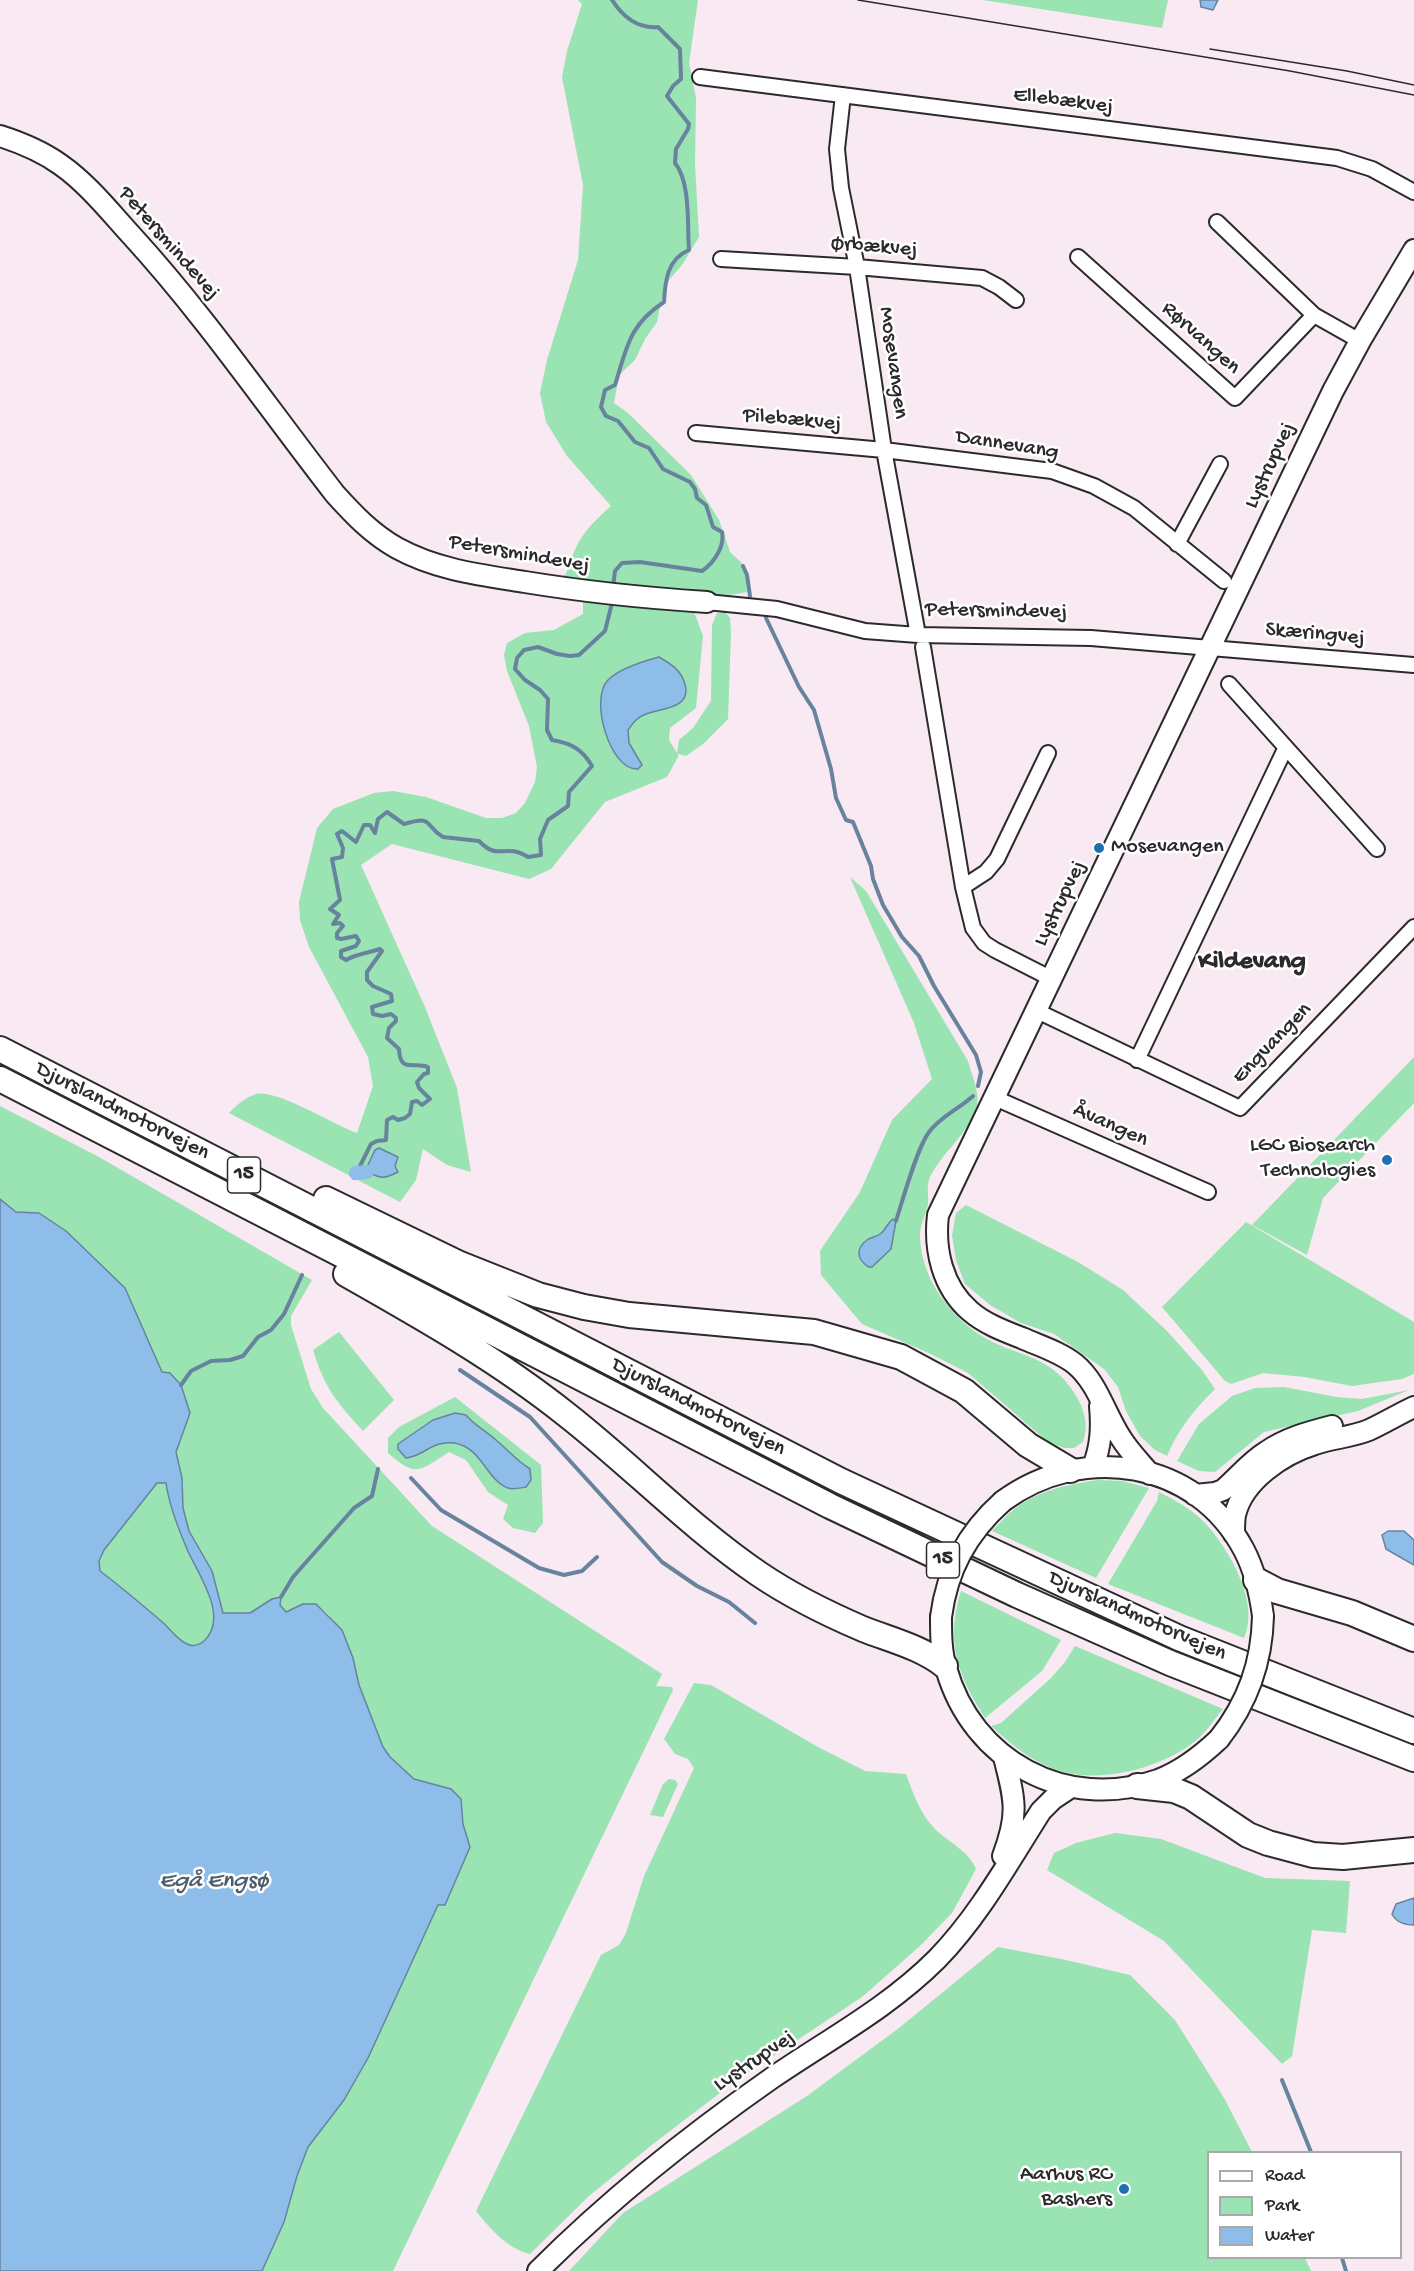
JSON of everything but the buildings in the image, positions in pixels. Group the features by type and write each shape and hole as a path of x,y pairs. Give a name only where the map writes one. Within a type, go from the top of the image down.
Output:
{"highway":[{"path":"0,1041 499,1281 537,1295 584,1307 694,1322 814,1332 901,1357 964,1391 1028,1445 1082,1468"},
{"name":"Djurslandmotorvejen","path":"0,1048 563,1340 841,1481 1179,1638 1414,1731"},
{"name":"Djurslandmotorvejen","path":"0,1079 830,1506 1017,1595 1170,1663 1414,1759"},
{"path":"98,1129 475,1349 568,1416 685,1518 761,1575 846,1622 932,1655 945,1666"},
{"path":"1256,1580 1277,1592 1352,1613 1414,1639"},
{"path":"1137,1786 1174,1791 1191,1797 1248,1835 1313,1855 1343,1857 1414,1850"}],"street":[{"name":"Ellebækvej","path":"700,77 1337,158 1372,169 1414,192"},
{"name":"Mosevangen","path":"843,95 837,149 841,188 857,267 884,450 963,887 973,928 984,943 1052,979"},
{"name":"Petersmindevej","path":"0,136 42,153 63,166 108,210 165,271 335,494 355,517 398,548 450,569 636,598 777,609 865,631 920,641 1091,638 1212,647"},
{"path":"1216,222 1314,315 1360,341"},
{"name":"Lystrupvej","path":"1150,1474 1121,1439 1089,1380 1076,1365 1055,1351 991,1325 969,1311 944,1274 936,1233 938,1215 1333,391 1414,250"},
{"name":"Rørvangen","path":"1078,257 1235,398 1314,315"},
{"name":"Ørbækvej","path":"722,259 857,267 982,278 1016,300"},
{"name":"Pilebækvej","path":"696,433 884,450"},
{"name":"Dannevang","path":"884,450 1052,471 1094,486 1134,508 1224,581"},
{"path":"1177,544 1220,464"},
{"name":"Skæringvej","path":"1212,647 1414,664"},
{"path":"1229,684 1377,849"},
{"path":"1137,1060 1285,749"},
{"path":"963,887 986,872 997,859 1048,753"},
{"name":"Engvangen","path":"1037,1011 1240,1108 1414,927"},
{"name":"Åvangen","path":"995,1098 1208,1192"},
{"name":"Lystrupvej","path":"1082,1468 1100,1447 1102,1429 1099,1398"},
{"path":"1234,1534 1235,1516 1252,1485 1285,1457 1314,1444 1367,1431 1414,1407"},
{"path":"1195,1495 1223,1490 1264,1453 1283,1441 1307,1432 1362,1419 1394,1416"},
{"path":"1112,1466 1150,1474 1166,1479 1195,1495 1234,1534 1247,1556 1256,1580 1263,1616 1260,1654 1252,1682 1241,1708 1219,1739 1182,1769 1137,1786 1093,1790 1047,1780 1004,1757 967,1717 953,1692 941,1645 941,1617 944,1598 956,1562 976,1528 1003,1501 1036,1480 1082,1468 1112,1466"},
{"name":"Lystrupvej","path":"991,1888 1015,1818 1014,1795 1004,1757"},
{"name":"Lystrupvej","path":"538,2271 614,2199 711,2121 891,2001 937,1959 973,1917 1041,1811 1053,1799 1071,1787"}],"green space":[{"path":"578,0 698,0 689,63 696,98 695,164 699,237 682,265 669,280 657,322 645,339 635,360 619,375 614,403 628,413 691,475 719,520 730,552 745,566 747,592 730,595 556,580 566,574 574,552 588,529 611,506 567,456 546,422 540,393 547,360 578,260 583,185 562,77 567,51 582,4"},
{"path":"983,0 1168,0 1162,28"},
{"path":"583,596 693,609 703,636 696,708 670,728 669,740 677,753 679,740 693,728 711,701 712,625 717,613 725,612 730,618 731,633 728,719 703,744 686,756 678,754 667,777 605,802 551,869 529,879 392,844 361,865 425,1007 457,1088 471,1172 447,1165 423,1149 416,1180 400,1202 229,1113 248,1098 256,1094 265,1094 291,1102 357,1133 373,1086 368,1057 309,947 300,920 299,902 317,828 333,809 374,793 393,791 426,797 486,818 502,818 516,813 525,803 535,782 537,767 529,726 507,671 504,655 507,643 525,633 554,630 583,614"},
{"path":"850,877 866,891 968,1061 976,1089 977,1105 968,1125 941,1159 929,1180 928,1204 920,1235 921,1250 927,1271 933,1285 945,1302 974,1331 1003,1347 1044,1363 1067,1383 1078,1399 1085,1420 1083,1442 1074,1448 1064,1448 1048,1442 968,1373 862,1324 821,1275 820,1251 860,1192 892,1120 932,1079 914,1023"},
{"path":"1414,1057 1414,1103 1323,1198 1307,1255 1252,1225"},
{"path":"0,1106 99,1157 312,1280 291,1316 291,1325 311,1389 323,1408 432,1526 662,1674 656,1686 672,1687 673,1690 393,2271 262,2271 284,2222 308,2147 344,2100 368,2058 438,1904 445,1905 470,1847 463,1824 461,1799 451,1789 414,1779 390,1757 383,1747 359,1685 353,1658 329,1615 316,1604 303,1604 286,1612 280,1605 281,1598 272,1599 250,1613 223,1613 212,1571 189,1531 183,1508 182,1478 176,1452 190,1413 162,1372 125,1288 66,1231 40,1213 16,1212 0,1199"},
{"path":"966,1205 1078,1262 1123,1290 1166,1330 1202,1370 1215,1389 1188,1420 1167,1456 1155,1450 1140,1436 1126,1411 1118,1387 1104,1369 1054,1334 1021,1323 990,1305 965,1284 956,1260 952,1235 956,1213"},
{"path":"1246,1222 1414,1322 1414,1374 1402,1379 1352,1386 1304,1377 1263,1373 1231,1384 1225,1381 1162,1307"},
{"path":"339,1332 394,1400 363,1431 332,1394 313,1350"},
{"path":"1284,1387 1336,1397 1362,1399 1409,1390 1358,1411 1264,1432 1215,1472 1199,1471 1177,1461 1199,1424 1232,1396 1255,1388"},
{"path":"455,1397 541,1465 543,1523 535,1533 513,1528 503,1519 508,1505 488,1492 466,1460 449,1452 431,1464 412,1469 388,1453 388,1438 399,1427"},
{"path":"1098,1480 1122,1481 1149,1488 1096,1578 992,1531 1012,1511 1031,1498 1064,1486"},
{"path":"157,1483 166,1483 177,1525 206,1588 214,1618 212,1631 205,1641 190,1646 176,1637 162,1621 100,1571 99,1561 104,1550"},
{"path":"1159,1492 1187,1508 1202,1520 1231,1559 1245,1591 1248,1608 1248,1624 1244,1638 1108,1584 1157,1501"},
{"path":"961,1591 1061,1640 1042,1671 985,1718 961,1673 957,1658 954,1626"},
{"path":"1075,1646 1223,1709 1199,1738 1152,1765 1114,1774 1095,1775 1077,1775 1050,1768 1023,1753 991,1726 1001,1723 1051,1678"},
{"path":"694,1683 711,1685 818,1747 865,1771 906,1774 925,1817 940,1834 968,1857 976,1869 952,1913 920,1946 862,1997 733,2083 653,2144 589,2196 530,2254 507,2243 476,2211 601,1955 619,1945 626,1933 644,1876 694,1768 688,1759 675,1754 664,1739"},
{"path":"669,1779 675,1780 678,1784 663,1817 650,1815 663,1784"},
{"path":"1115,1833 1161,1839 1265,1878 1350,1881 1346,1933 1312,1930 1292,2056 1282,2064 1164,1941 1047,1870 1054,1853 1076,1843"},
{"path":"998,1947 1130,1975 1175,2020 1224,2098 1251,2151 1207,2151 1207,2259 1305,2259 1311,2271 569,2271 623,2213 807,2096 899,2028"}],"water":[{"path":"1200,0 1218,0 1213,10 1201,7"},
{"path":"659,657 678,671 685,684 686,692 680,703 643,715 628,730 629,743 642,765 638,769 628,767 611,747 605,732 601,702 603,689 608,680 618,672"},
{"path":"379,1148 398,1157 395,1166 398,1172 383,1177 367,1172 366,1169 375,1150"},
{"name":"Egå Engsø","path":"0,1199 16,1212 39,1213 66,1231 125,1288 162,1372 170,1373 181,1385 190,1413 176,1452 182,1478 183,1508 189,1531 212,1571 223,1613 250,1613 272,1599 281,1597 280,1605 286,1612 303,1604 316,1604 342,1630 353,1658 359,1685 383,1747 390,1757 414,1779 451,1789 461,1799 463,1824 470,1847 445,1905 438,1905 368,2058 344,2100 308,2147 284,2222 262,2271 0,2271","holes":["157,1483 166,1483 177,1525 204,1582 213,1608 214,1620 211,1631 204,1641 196,1645 189,1645 180,1639 100,1571 99,1561 104,1550"]},
{"path":"893,1219 896,1221 891,1249 872,1267 869,1267 862,1261 859,1254 863,1243 882,1232"},
{"path":"455,1413 466,1415 530,1469 531,1480 526,1487 512,1489 501,1484 478,1457 463,1446 454,1443 440,1444 406,1458 398,1449 398,1444 433,1420"},
{"path":"1388,1531 1404,1531 1414,1540 1414,1565 1386,1549 1382,1535"},
{"path":"1414,1898 1414,1925 1398,1921 1392,1914 1396,1904"}],"waterway":[{"path":"612,0 631,21 644,26 658,27 680,49 681,79 667,96 689,124 676,149 675,163 680,171 686,193 689,250 676,259 672,265 665,287 664,302 643,319 636,328 615,385 605,390 601,407 606,416 618,421 635,442 649,448 663,469 690,482 697,498 706,505 713,527 722,532 722,543 718,554 702,571 640,562 622,563 615,571 613,587"},
{"path":"743,566 747,575 750,596"},
{"path":"354,1178 371,1144 386,1140 387,1120 393,1117 398,1120 405,1118 410,1114 412,1102 417,1101 422,1105 430,1099 419,1088 417,1082 428,1073 428,1067 402,1062 399,1049 387,1038 389,1028 396,1018 391,1014 382,1016 373,1014 372,1007 392,1001 391,994 373,986 367,980 367,972 382,951 380,949 346,960 341,957 341,951 356,946 359,941 356,936 337,938 337,933 343,926 340,923 333,924 339,915 330,909 340,900 332,859 342,857 343,848 337,834 342,831 356,842 364,825 370,825 375,833 378,819 387,812 404,824 425,821 443,837 479,841 492,850 513,851 528,857 541,855 540,839 548,820 568,806 569,792 592,766 575,748 552,740 547,730 548,699 515,669 517,658 524,650 538,647 557,654 579,655 605,631 612,603"},
{"path":"766,618 799,687 814,710 831,769 836,798 846,820 853,822 871,866 873,879 883,905 902,937 919,956 934,986 976,1055 981,1072 978,1086"},
{"path":"896,1221 924,1140 939,1121 973,1096"},
{"path":"356,1173 367,1172"},
{"path":"181,1385 191,1371 211,1361 230,1360 243,1356 258,1337 271,1330 284,1314 302,1275"},
{"path":"460,1370 530,1417 662,1562 697,1586 729,1602 755,1623"},
{"path":"281,1597 293,1577 354,1508 372,1496 378,1469"},
{"path":"411,1478 441,1510 539,1568 564,1575 582,1571 597,1557"},
{"path":"1282,2080 1311,2151"},
{"path":"1342,2259 1346,2271"}],"tram line":[{"path":"858,0 1290,71 1414,95"},
{"path":"1210,49 1347,71 1414,85"}],"place":[{"name":"Mosevangen","path":"1099,848"},
{"name":"LGC Biosearch Technologies","path":"1387,1160"},
{"name":"Aarhus RC Bashers","path":"1124,2189"}],"district":[{"name":"Kildevang","path":"1252,963"}]}
